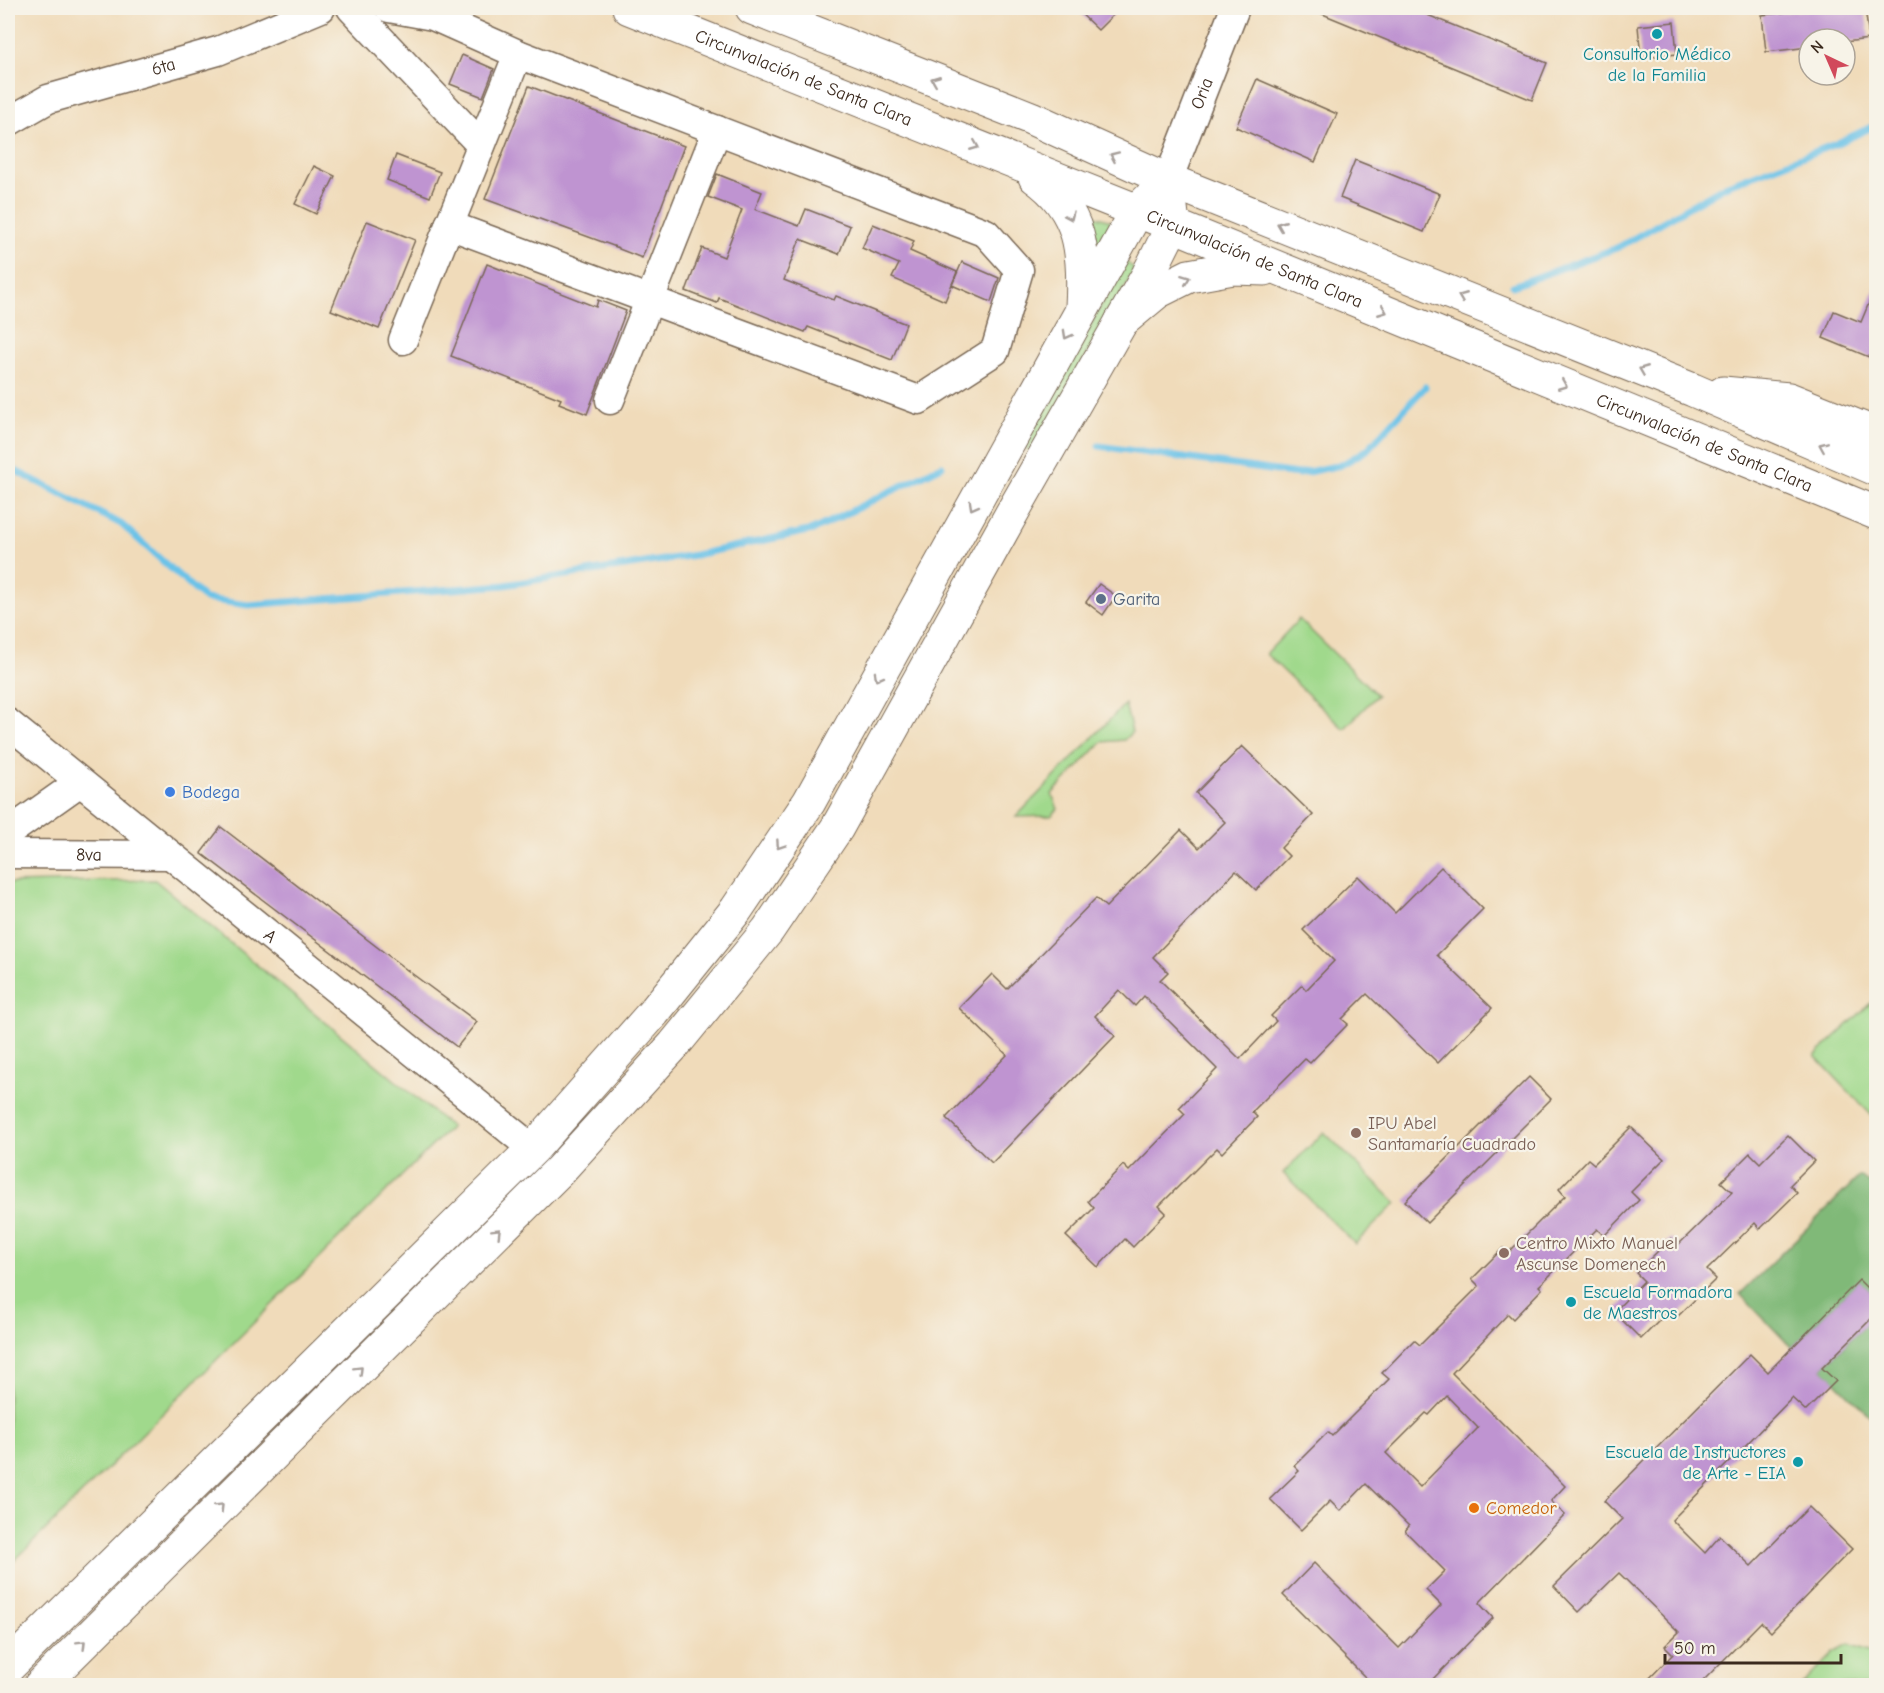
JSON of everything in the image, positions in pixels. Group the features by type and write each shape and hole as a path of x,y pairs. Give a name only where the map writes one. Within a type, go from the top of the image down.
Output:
{"main road":[{"name":"Circunvalación de Santa Clara","path":"629,8 1173,225 1876,513"},
{"path":"752,8 1030,118 1168,180 1693,390 1876,469"},
{"path":"1014,162 1047,185 1069,211 1083,251 1082,307"},
{"path":"8,1666 533,1149 654,1012 736,910 802,812 1137,211 1168,180"},
{"path":"40,1686 558,1172 674,1045 768,930 837,828 1173,225 1168,180"},
{"path":"1121,322 1157,292 1189,276 1233,268 1286,271"},
{"path":"1693,390 1789,399 1876,434"},
{"path":"94,1581 120,1607"}],"street":[{"name":"6ta","path":"8,122 48,99 218,51 321,8"},
{"path":"351,8 481,145"},
{"path":"389,8 433,16 518,54 986,233 1019,270 995,351 919,400 449,225"},
{"name":"Oria","path":"1168,180 1235,8"},
{"path":"403,340 518,54"},
{"path":"610,400 717,130"},
{"name":"A","path":"8,723 533,1149"},
{"path":"8,833 80,782"},
{"name":"8va","path":"8,854 170,855"}],"green space":[{"path":"1085,213 1114,222 1095,254"},
{"path":"1125,261 1135,269 1033,452 1024,448"},
{"path":"1299,619 1377,695 1344,729 1266,654"},
{"path":"1125,704 1132,732 1124,740 1102,742 1052,794 1058,809 1051,816 1016,817"},
{"path":"155,880 451,1127 8,1567 8,883"},
{"path":"1876,998 1876,1120 1815,1056"},
{"path":"1324,1132 1396,1203 1355,1244 1283,1173"},
{"path":"1860,1176 1876,1188 1876,1297 1859,1281 1792,1348 1740,1294"},
{"path":"1876,1314 1876,1422 1822,1368"},
{"path":"1849,1644 1872,1652 1876,1656 1876,1685 1802,1685 1834,1652"}],"building":[{"path":"1075,8 1120,8 1098,30"},
{"path":"1308,8 1410,8 1547,63 1532,100"},
{"path":"1823,8 1865,8 1869,39 1857,40 1857,27 1797,27 1797,48 1766,52 1762,15"},
{"name":"Consultorio Médico de la Familia","path":"1674,22 1677,54 1641,58 1638,26"},
{"path":"462,55 494,69 483,97 450,84"},
{"path":"1257,79 1337,114 1315,162 1236,127"},
{"path":"529,86 684,146 642,258 485,199"},
{"path":"396,155 440,172 430,197 387,180"},
{"path":"1355,160 1440,194 1424,232 1340,198"},
{"path":"314,166 335,176 316,214 295,204"},
{"path":"717,174 762,192 755,209 799,226 806,209 850,226 839,254 800,239 784,280 834,300 836,296 906,324 892,360 808,327 805,332 719,298 717,303 686,291 702,248 724,257 742,210 708,197"},
{"path":"367,221 415,240 379,329 331,310"},
{"path":"873,224 914,241 910,251 957,272 945,301 892,278 899,264 862,248"},
{"path":"962,262 999,278 991,302 952,285"},
{"path":"487,264 596,307 598,300 626,311 587,414 559,403 561,399 451,356"},
{"path":"1876,286 1876,360 1823,338 1834,311 1861,322"},
{"name":"Garita","path":"1099,584 1116,596 1103,615 1086,602"},
{"path":"1242,746 1313,815 1281,848 1289,856 1256,890 1236,871 1153,957 1168,972 1160,980 1240,1059 1276,1021 1271,1016 1302,985 1306,990 1334,961 1303,930 1358,876 1395,913 1441,867 1483,909 1437,955 1492,1008 1438,1063 1367,994 1342,1019 1348,1024 1310,1063 1305,1059 1252,1112 1257,1117 1222,1153 1217,1148 1159,1206 1166,1213 1133,1247 1125,1239 1098,1267 1066,1236 1094,1208 1088,1201 1123,1165 1129,1171 1185,1114 1179,1108 1217,1069 1144,996 1135,1006 1119,990 1095,1016 1115,1036 992,1163 946,1118 1007,1055 959,1008 992,974 1007,989 1096,898 1106,907 1181,830 1199,848 1225,822 1196,793"},
{"path":"221,827 477,1022 457,1047 201,853"},
{"path":"1529,1077 1551,1099 1427,1223 1405,1201"},
{"path":"1631,1127 1664,1159 1631,1192 1639,1200 1604,1236 1597,1229 1539,1286 1542,1289 1513,1319 1508,1314 1452,1373 1565,1486 1551,1501 1565,1515 1479,1603 1493,1618 1426,1686 1374,1686 1283,1595 1314,1563 1399,1648 1441,1605 1426,1590 1445,1571 1405,1531 1409,1526 1366,1484 1340,1511 1330,1501 1301,1530 1270,1499 1299,1471 1294,1466 1328,1432 1332,1436 1389,1379 1382,1373 1414,1340 1420,1345 1479,1286 1472,1279 1503,1248 1508,1253 1565,1196 1559,1189 1588,1159 1594,1164","holes":["1447,1396 1478,1428 1420,1487 1386,1453 1426,1413 1429,1415"]},
{"path":"1788,1135 1814,1161 1790,1185 1797,1193 1760,1229 1755,1223 1707,1270 1716,1279 1677,1317 1670,1310 1641,1339 1614,1312 1644,1281 1636,1273 1671,1238 1678,1245 1732,1192 1721,1182 1750,1153 1760,1163"},
{"path":"1859,1280 1876,1297 1876,1314 1822,1368 1836,1381 1806,1411 1792,1398 1672,1520 1705,1553 1720,1536 1751,1566 1809,1507 1852,1549 1771,1632 1761,1622 1698,1686 1642,1686 1673,1654 1665,1646 1679,1632 1619,1573 1579,1612 1554,1586 1622,1519 1604,1501 1750,1354 1768,1372"}],"waterway":[{"path":"1513,286 1619,247 1725,186 1838,143 1876,125"},
{"path":"1099,446 1298,474 1341,465 1367,450 1425,387"},
{"path":"8,467 121,524 205,599 248,605 504,585 695,555 813,530 942,466"}],"place":[{"name":"Consultorio Médico de la Familia","path":"1657,34"},
{"name":"Garita","path":"1101,599"},
{"name":"Bodega","path":"170,792"},
{"name":"IPU Abel Santamaría Cuadrado","path":"1356,1133"},
{"name":"Centro Mixto Manuel Ascunse Domenech","path":"1504,1253"},
{"name":"Escuela Formadora de Maestros","path":"1571,1302"},
{"name":"Escuela de Instructores de Arte - EIA","path":"1798,1462"},
{"name":"Comedor","path":"1474,1508"}]}
